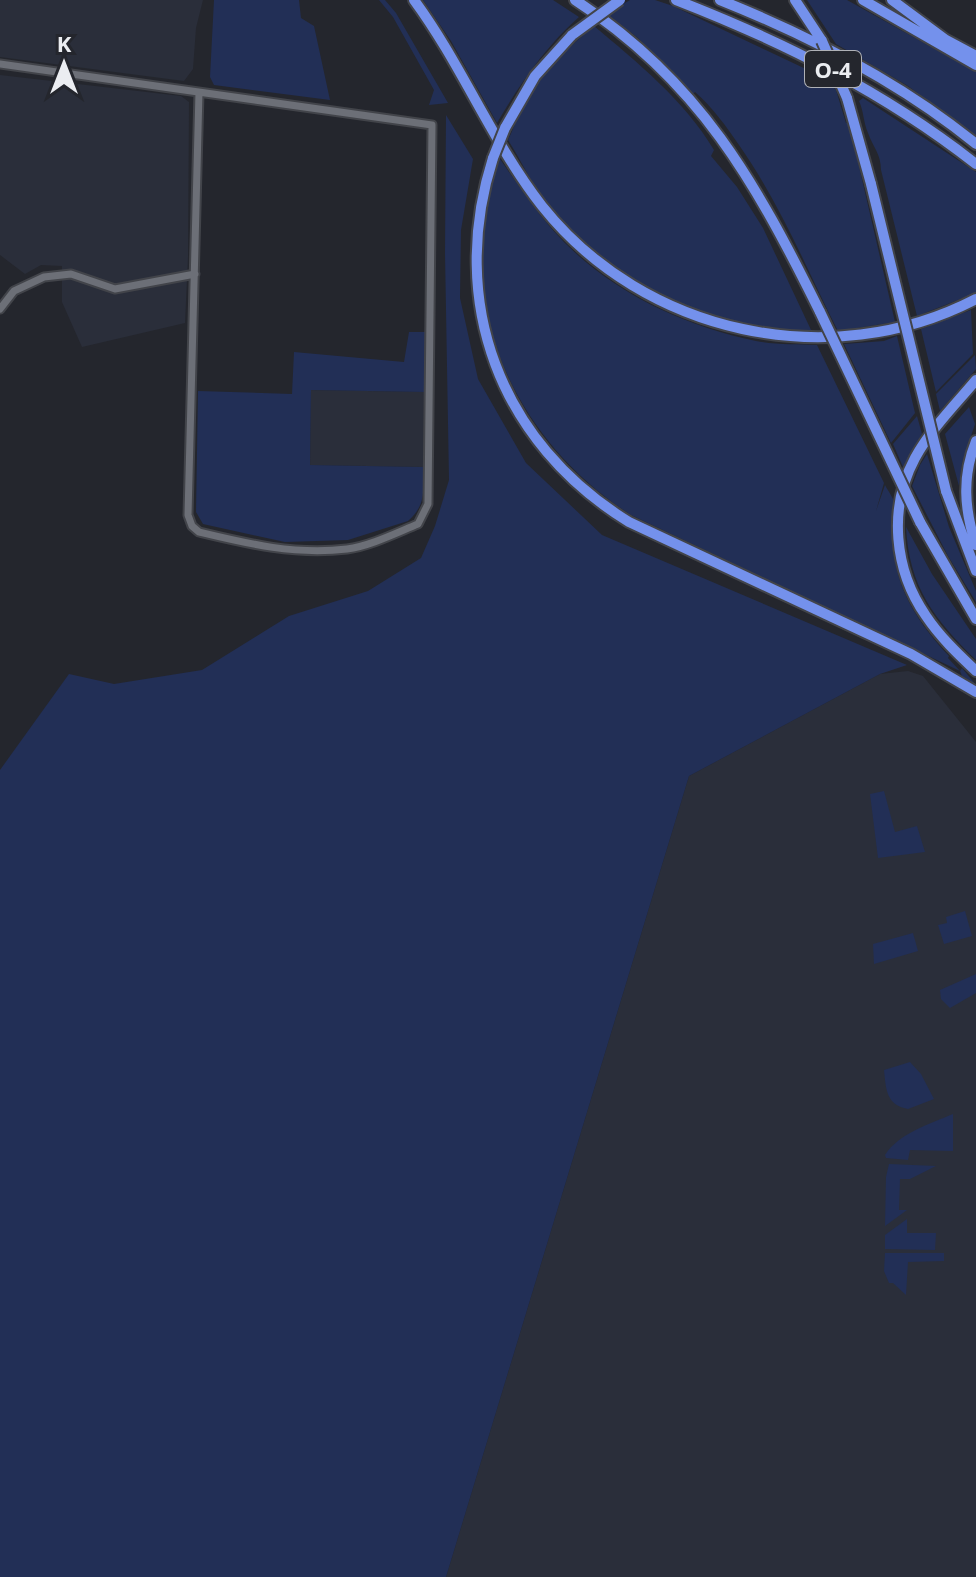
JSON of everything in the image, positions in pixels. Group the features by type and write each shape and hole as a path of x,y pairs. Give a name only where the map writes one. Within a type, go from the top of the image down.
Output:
{"highway":[{"path":"414,0 445,45 518,172 543,207 591,257 646,294 669,306 725,326 773,335 812,337 891,329 933,317 976,299"},
{"path":"575,0 653,62 691,99 742,166 771,214 920,522 976,619"},
{"path":"620,0 572,35 535,76 505,128 493,158 481,202 476,252 477,283 484,328 502,381 524,423 550,458 587,494 652,534 929,663 976,692"},
{"name":"O-4","path":"676,0 740,25 844,75 897,107 976,164"},
{"name":"O-4","path":"720,0 810,40 882,79 976,144"},
{"path":"795,0 822,41 847,98 946,491 976,571"},
{"path":"863,0 976,65"},
{"path":"892,0 946,40 976,56"},
{"path":"976,380 915,458 901,491 898,525 903,570 915,598 934,627 976,671"},
{"path":"976,441 970,456 965,493 976,545"}],"street":[{"path":"0,64 199,92 432,125 428,504 418,524 349,549 298,550 259,546 199,532 192,526 188,515 199,92"},
{"path":"0,309 14,291 44,277 71,274 115,289 195,274"}],"shaded area":[{"path":"0,0 203,0 196,28 193,69 184,81 0,57"},
{"path":"214,0 299,0 301,18 314,26 330,100 214,85 210,77"},
{"path":"379,0 385,0 396,13 448,103 429,105 434,90 393,17"},
{"path":"423,0 553,0 579,17 534,67 497,123 451,41"},
{"path":"630,0 655,0 673,6 827,79 836,90 846,123 849,123 895,322 838,331 780,214 729,131 702,98 695,92 693,94 638,38 607,14"},
{"path":"807,0 847,0 976,72 976,136 908,86 836,44"},
{"path":"594,26 659,83 702,132 714,150 711,156 737,187 763,228 812,332 735,322 664,297 631,279 601,257 572,231 541,195 508,140 523,105 541,78"},
{"path":"0,75 181,96 189,102 185,323 82,347 62,302 62,266 41,265 25,274 0,255"},
{"path":"863,98 976,172 976,293 917,316 880,159 866,129 859,101"},
{"path":"446,115 473,159 461,230 460,298 478,379 526,463 602,535 907,665 880,674 689,776 446,1577 0,1577 0,770 69,674 114,684 202,670 289,616 368,591 421,558 449,480"},
{"path":"500,159 551,228 594,269 618,286 671,314 727,334 779,344 817,345 884,483 876,511 885,485 894,502 893,545 904,591 919,619 960,671 631,515 589,484 553,447 523,405 501,360 487,312 481,262 486,211"},
{"path":"971,310 973,354 936,392 921,329"},
{"path":"409,332 425,332 424,392 311,390 310,465 423,467 421,503 408,521 348,540 285,542 203,524 196,512 198,391 292,394 294,352 404,362"},
{"path":"897,336 915,413 891,443 844,344 884,341"},
{"path":"975,355 976,369 940,411 936,394"},
{"path":"311,390 424,392 423,467 310,465"},
{"path":"969,407 975,424 962,463 959,486 945,434"},
{"path":"917,416 922,434 903,467 893,444"},
{"path":"927,454 949,527 976,591 976,602 912,486"},
{"path":"906,527 932,574 976,639 976,660 926,601 912,567"},
{"path":"962,668 976,685 962,676"},
{"path":"908,671 923,676 976,742 976,1577 446,1577 689,776 880,674"},
{"path":"884,791 895,832 917,826 925,852 878,858 870,794"},
{"path":"965,911 972,936 944,944 938,925 947,923 946,917"},
{"path":"913,933 918,951 874,964 873,944"},
{"path":"976,974 976,993 950,1008 941,999 940,990"},
{"path":"910,1062 921,1074 934,1099 908,1109 891,1100 884,1070"},
{"path":"953,1114 953,1151 910,1150 908,1160 886,1158 891,1147 907,1135"},
{"path":"889,1164 936,1166 910,1179 900,1179 899,1210 907,1210 885,1226 886,1177"},
{"path":"907,1219 907,1233 936,1233 935,1250 885,1249 885,1235"},
{"path":"885,1253 944,1253 944,1261 908,1262 906,1295 889,1283 884,1271"}]}
